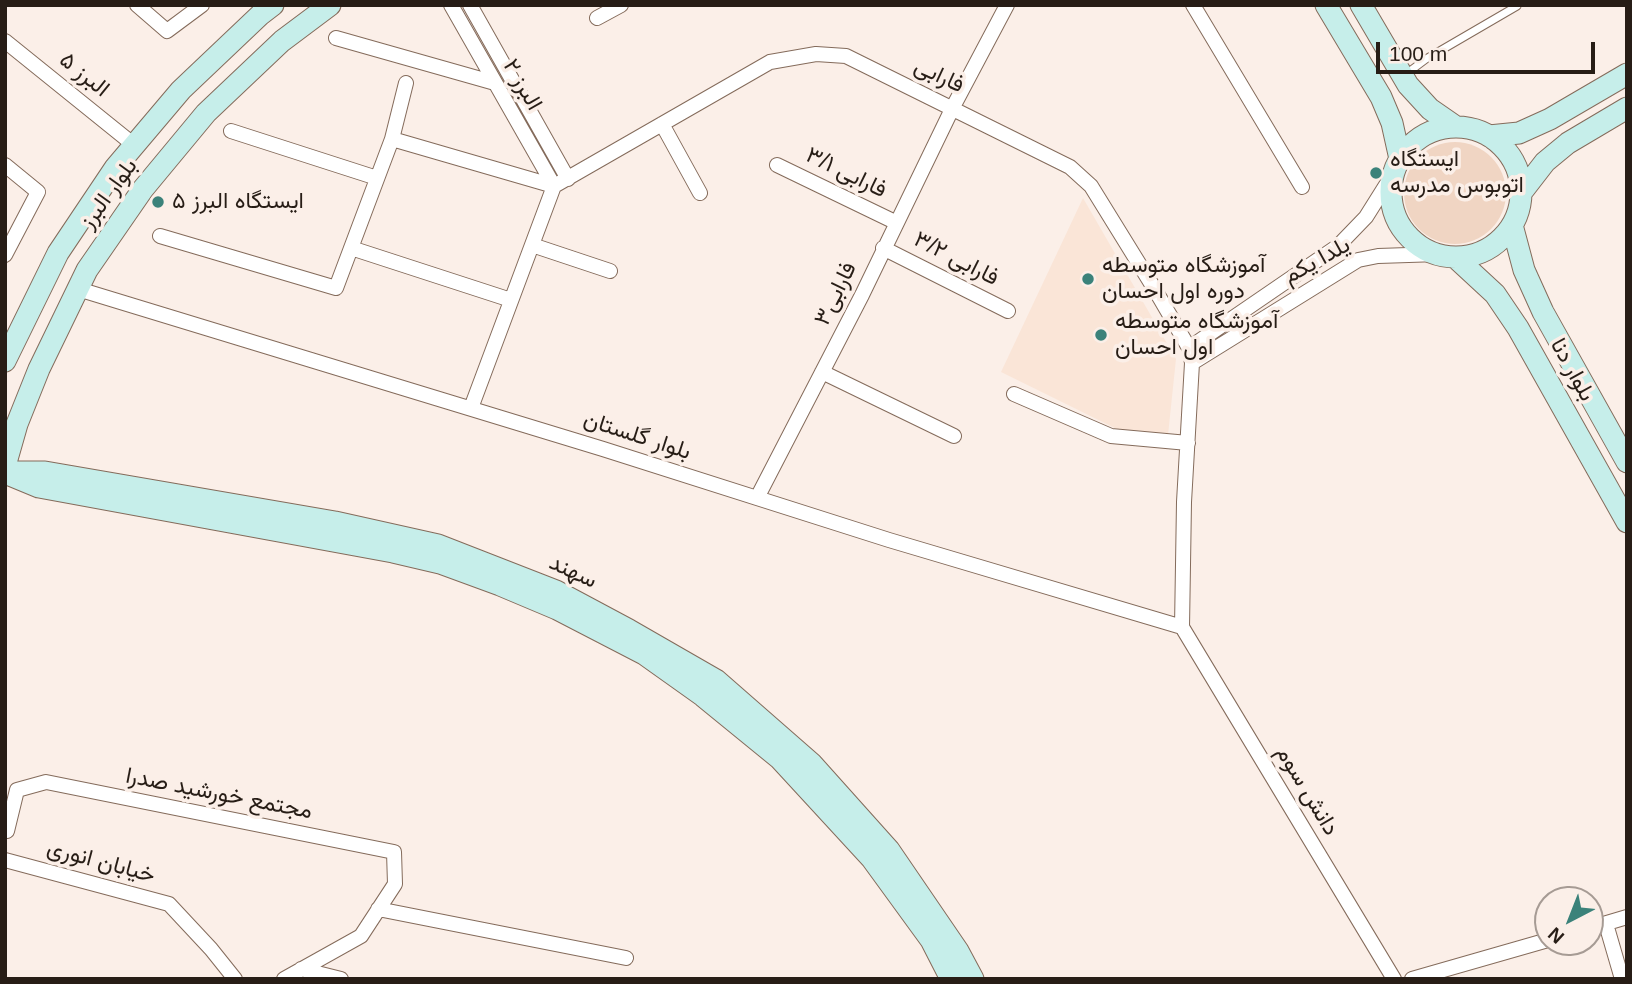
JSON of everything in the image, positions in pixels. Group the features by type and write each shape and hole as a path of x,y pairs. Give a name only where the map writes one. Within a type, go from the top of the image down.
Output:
{"street":[{"path":"137,5 167,31 202,5"},
{"name":"بلوار البرز","path":"5,361 58,253 115,168 181,90 273,5"},
{"name":"بلوار البرز","path":"5,466 17,424 39,369 87,270 143,189 206,113 282,41 330,5"},
{"name":"البرز ۲","path":"451,5 554,186"},
{"name":"البرز ۲","path":"470,5 568,178"},
{"path":"597,18 621,5"},
{"name":"فارابی۳","path":"757,498 1007,5"},
{"path":"1193,5 1302,187"},
{"path":"1326,5 1381,97 1392,123 1396,167 1391,195 1395,214 1405,232 1420,246 1447,255 1472,255 1502,238 1512,225 1521,193 1519,176 1502,146 1489,136 1473,129 1439,129 1423,135 1410,145 1396,167"},
{"path":"1361,5 1408,85 1430,109 1456,127"},
{"path":"336,38 495,83"},
{"name":"البرز ۵","path":"5,41 134,145"},
{"name":"فارابی","path":"554,186 769,62 816,54 846,56 1070,167 1091,186 1189,348 1192,363 1182,627"},
{"path":"1489,136 1519,133 1627,74"},
{"path":"160,236 336,288 392,139 406,83"},
{"path":"1521,193 1545,162 1568,143 1627,108"},
{"path":"662,124 700,193"},
{"path":"231,131 377,178"},
{"path":"392,139 554,186 471,408"},
{"name":"فارابی ۳/۱","path":"777,165 895,222"},
{"path":"5,166 38,192 5,255"},
{"name":"یلدا یکم","path":"1189,348 1338,246 1366,217 1396,167"},
{"name":"بلوار دنا","path":"1512,225 1524,270 1543,312 1627,462"},
{"path":"532,245 610,271"},
{"path":"351,248 512,300"},
{"name":"فارابی ۳/۲","path":"883,248 1007,311"},
{"name":"یلدا یکم","path":"1192,363 1358,260 1378,256 1447,255"},
{"name":"بلوار دنا","path":"1447,255 1495,294 1518,328 1627,522"},
{"name":"بلوار گلستان","path":"78,289 471,408 901,544 1182,627"},
{"path":"822,372 954,436"},
{"path":"1014,394 1111,436 1188,443"},
{"name":"سهند","path":"5,472 39,487 440,563 557,609 644,654 703,696 779,758 872,859 931,940 951,979"},
{"name":"سهند","path":"5,472 45,472 335,522 438,545 556,592 629,630 716,680 812,764 889,850 958,951 973,979"},
{"name":"دانش سوم","path":"1182,627 1394,979"},
{"name":"مجتمع خورشید صدرا","path":"8,831 17,790 46,782 394,852 395,884 361,936 284,979"},
{"name":"خیابان انوری","path":"5,860 169,904 235,979"},
{"path":"378,909 626,958"},
{"path":"1622,979 1606,924 1627,917"},
{"path":"1412,979 1534,944"},
{"path":"301,969 341,979"}],"lane":[{"path":"1403,76 1426,59 1517,6"}],"shaded area":[{"path":"1455,142 1475,146 1491,157 1502,173 1506,193 1502,213 1491,229 1475,240 1455,244 1435,240 1419,229 1408,213 1404,193 1408,173 1419,157 1435,146"},
{"name":"آموزشگاه متوسطه دوره اول احسان","path":"1083,198 1176,359 1168,435 1129,435 1001,372"}],"place":[{"name":"ایستگاه اتوبوس مدرسه","path":"1376,173"},
{"name":"ایستگاه البرز ۵","path":"158,202"},
{"name":"آموزشگاه متوسطه دوره اول احسان","path":"1088,279"},
{"name":"آموزشگاه متوسطه اول احسان","path":"1101,335"}]}
